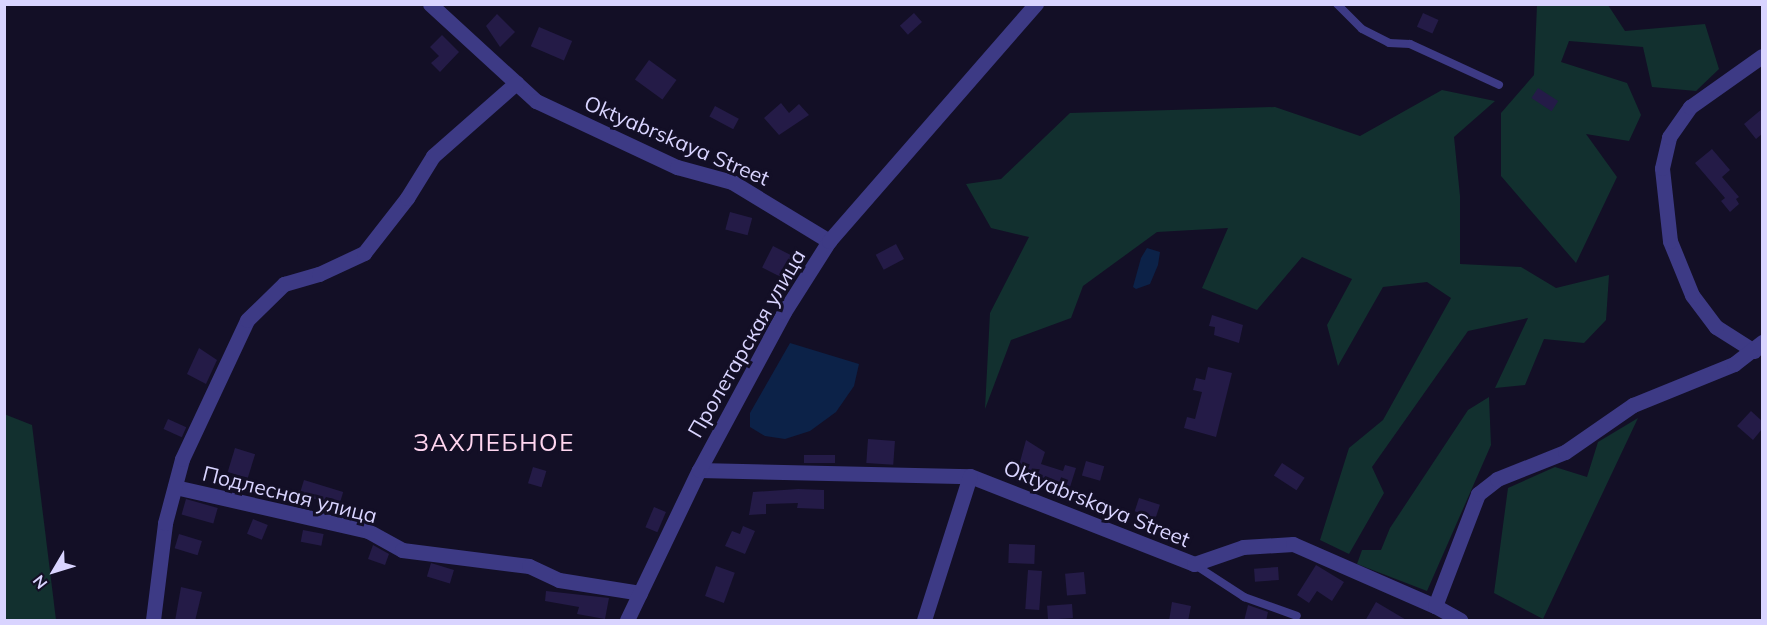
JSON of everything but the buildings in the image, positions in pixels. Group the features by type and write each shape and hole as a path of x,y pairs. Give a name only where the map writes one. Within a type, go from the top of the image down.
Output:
{"street":[{"name":"Oktyabrskaya Street","path":"430,4 536,101 677,167 732,182 829,241"},
{"name":"Пролетарская улица","path":"627,621 699,470 784,312 829,241 1036,4"},
{"path":"1436,606 1478,494 1497,479 1565,452 1633,405 1734,364 1758,346 1716,327 1692,295 1670,240 1662,168 1669,137 1690,107 1762,56"},
{"name":"Подлесная улица","path":"153,621 165,523 182,459 247,320 262,302 284,284 319,274 364,253 407,198 433,156 516,83"},
{"name":"Oktyabrskaya Street","path":"699,470 970,476 1194,564 1243,547 1293,544 1436,606 1460,621"},
{"path":"924,621 970,476"},
{"name":"Подлесная улица","path":"175,487 368,531 402,550 529,566 559,580 640,593"}],"lane":[{"path":"1337,4 1371,34 1389,43 1410,44 1498,85"},
{"path":"1194,564 1244,597 1297,616"}],"green space":[{"path":"1537,5 1608,5 1625,31 1705,24 1719,69 1696,91 1652,87 1643,47 1569,41 1561,62 1627,83 1641,115 1629,141 1586,134 1617,177 1576,263 1501,176 1501,113 1534,75"},
{"path":"1442,90 1495,101 1454,137 1460,196 1460,264 1521,267 1556,288 1609,275 1606,320 1584,343 1544,339 1525,385 1495,388 1528,318 1468,331 1372,467 1384,493 1349,554 1320,540 1349,448 1383,420 1451,298 1427,282 1383,287 1338,366 1327,325 1352,279 1302,257 1257,310 1202,288 1228,228 1157,232 1083,286 1071,318 1011,340 985,409 990,313 1029,237 991,228 966,184 1001,179 1070,113 1275,107 1360,136"},
{"path":"1489,397 1491,445 1427,591 1357,564 1362,550 1381,550 1390,528 1468,410"},
{"path":"4,414 32,425 56,620 5,620"},
{"path":"1638,418 1543,619 1494,593 1508,488 1555,467 1587,477 1598,442"}],"water":[{"path":"1147,248 1160,252 1158,265 1150,284 1136,289 1133,287 1141,258"},
{"path":"790,343 859,364 854,386 836,412 810,431 785,439 765,436 750,427 750,413"}],"district":[{"name":"ЗАХЛЕБНОЕ","path":"494,443"}]}
